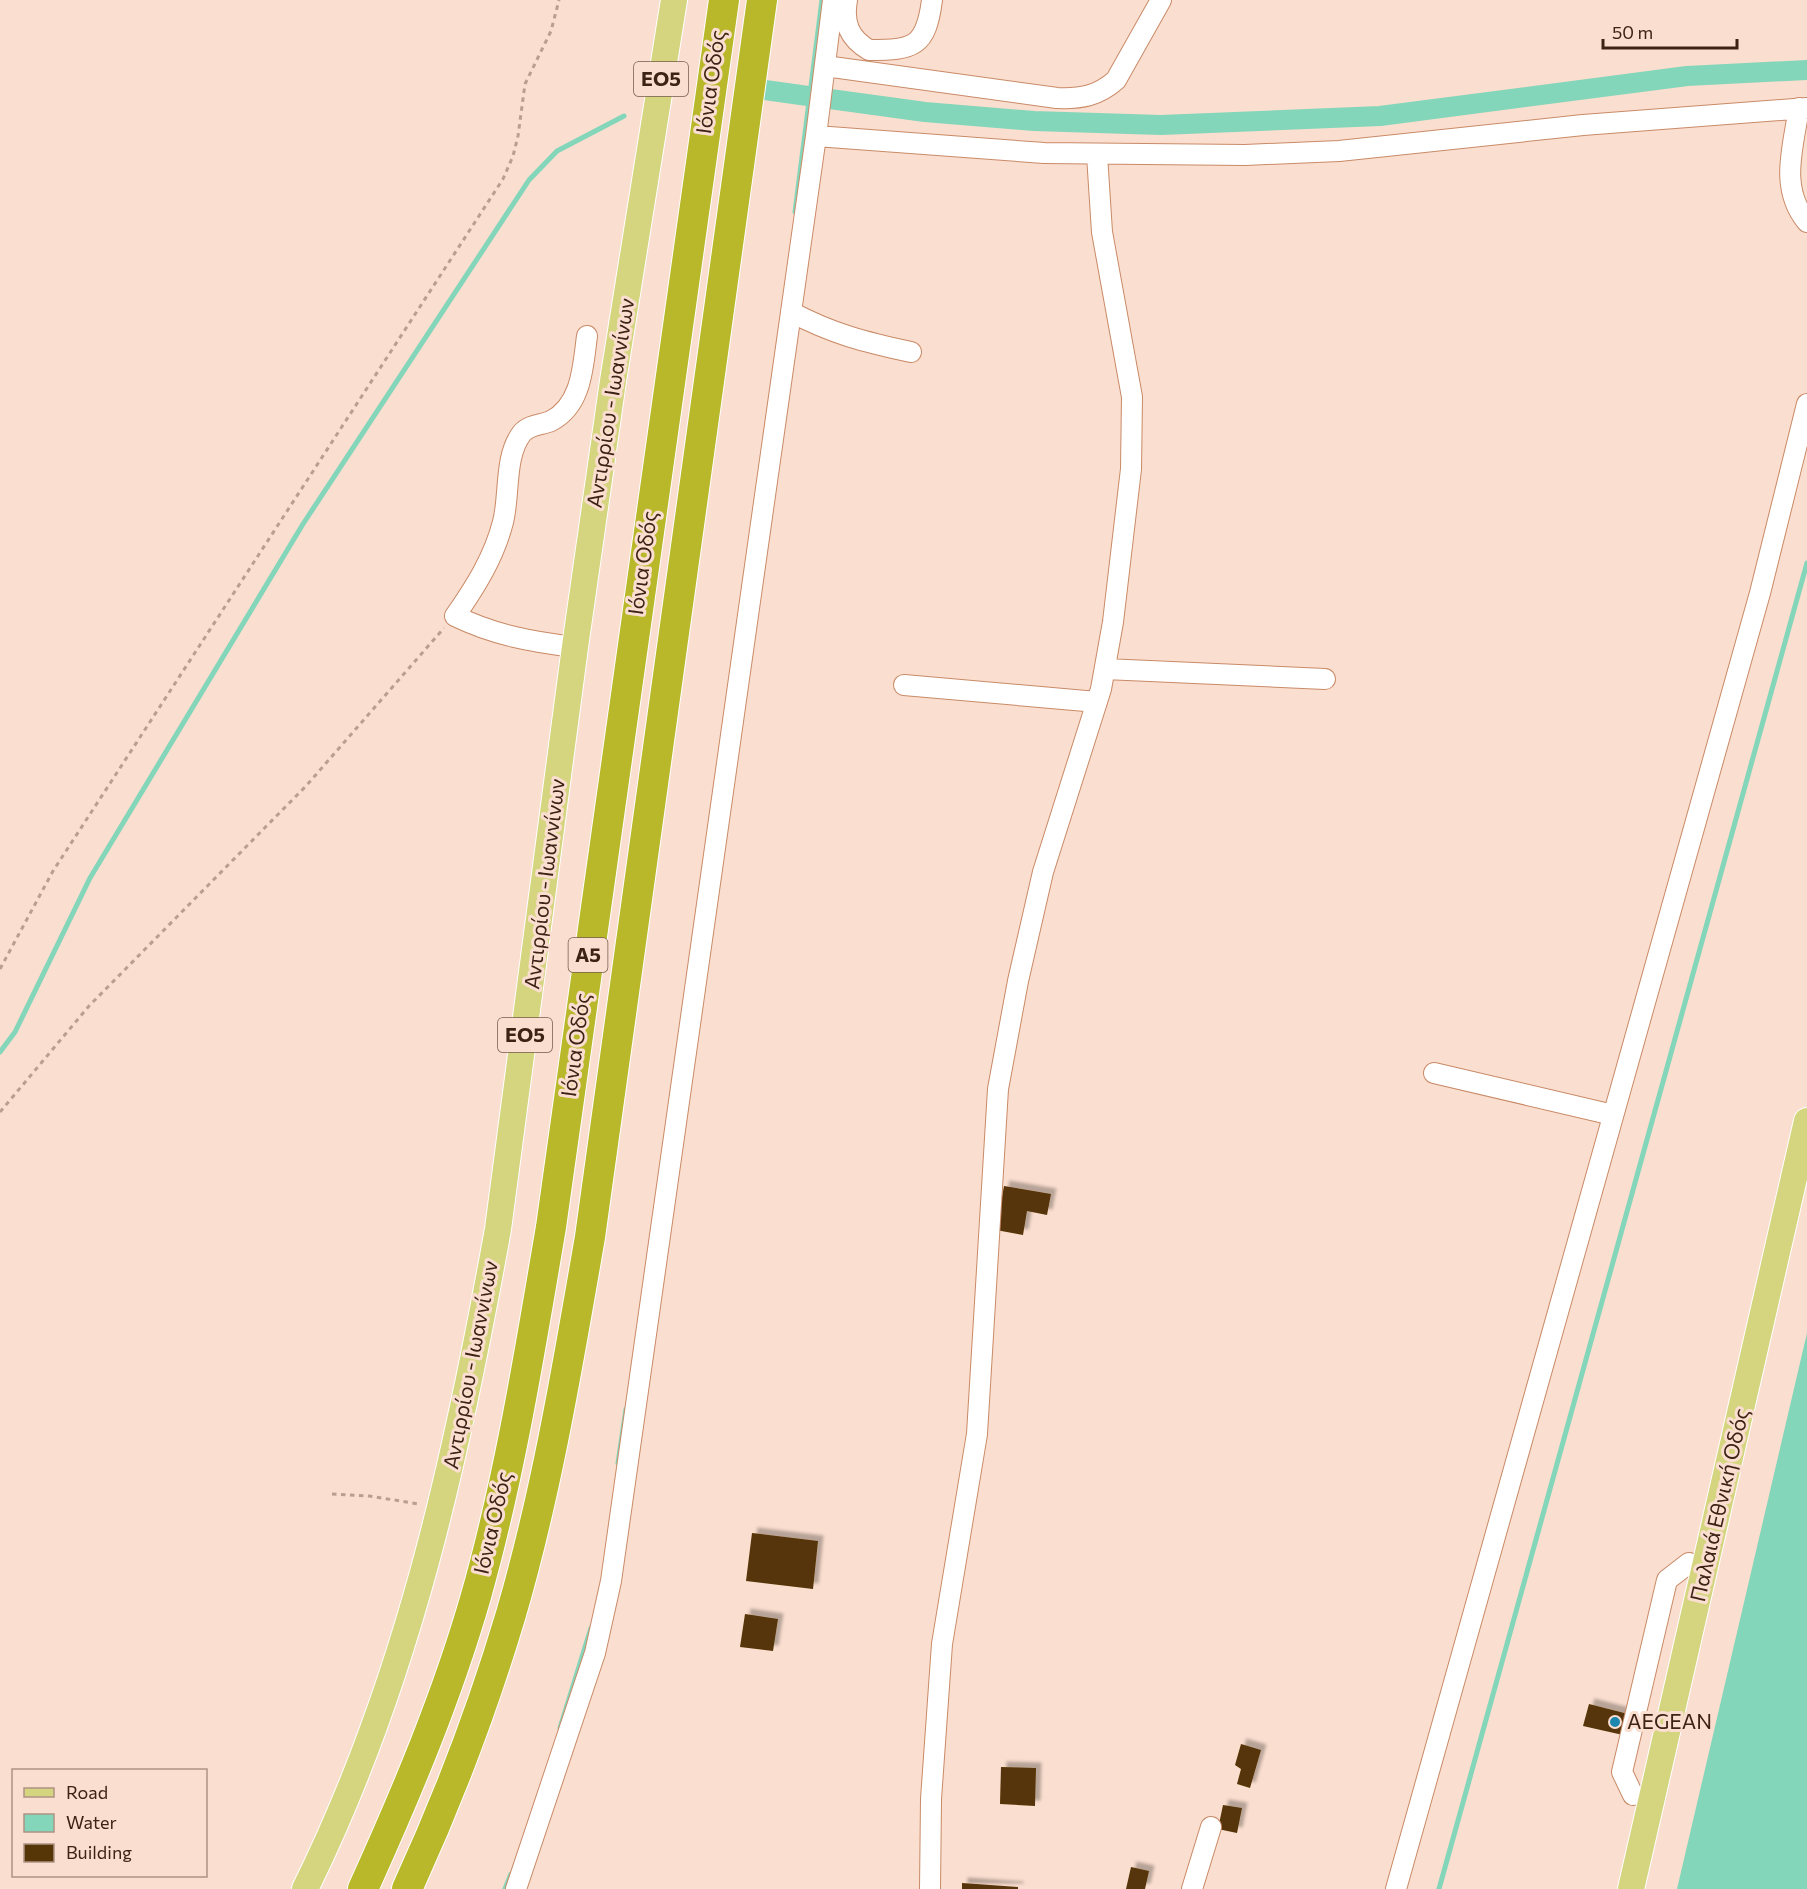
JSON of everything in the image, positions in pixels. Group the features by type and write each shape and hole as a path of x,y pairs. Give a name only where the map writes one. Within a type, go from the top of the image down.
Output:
{"highway":[{"name":"Ιόνια Οδός","path":"363,1889 419,1759 476,1596 519,1405 551,1227 724,0"},
{"name":"Ιόνια Οδός","path":"407,1889 456,1776 512,1612 558,1416 590,1237 762,0"}],"main road":[{"name":"Αντιρρίου - Ιωαννίνων","path":"305,1889 350,1788 409,1627 462,1425 498,1229 575,647 613,381 674,0"},
{"name":"Παλαιά Εθνική Οδός","path":"1631,1889 1807,1121"}],"street":[{"path":"516,1889 595,1653 611,1581 816,136 833,0"},
{"path":"847,0 846,22 850,34 869,50 909,48 920,41 926,32 932,0"},
{"path":"825,66 1057,98 1090,96 1106,89 1116,80 1161,0"},
{"path":"816,136 1097,155 1245,155 1339,151 1573,126 1803,108 1789,175 1791,195 1798,211 1807,222"},
{"path":"930,1889 931,1800 942,1644 977,1434 998,1089 1018,981 1043,872 1097,702 1105,669 1113,622 1131,469 1132,397 1102,232 1097,155"},
{"path":"791,312 836,334 911,352"},
{"path":"575,647 511,638 485,630 456,616 476,587 494,552 509,496 515,448 523,432 536,425 550,422 564,412 575,395 581,376 587,336"},
{"path":"1396,1889 1760,593 1807,404"},
{"path":"1105,669 1325,679"},
{"path":"904,685 1097,702"},
{"path":"1434,1073 1613,1115"},
{"path":"1633,1795 1622,1772 1667,1580 1689,1563"},
{"path":"1192,1889 1211,1827"}],"path":[{"path":"0,969 53,871 503,178 513,156 518,136 525,84 551,31 559,0"},
{"path":"0,1112 89,1006 306,786 456,616"},
{"path":"332,1494 398,1499 441,1509"}],"water":[{"path":"1807,1333 1807,1889 1677,1889"}],"building":[{"path":"1004,1186 1051,1194 1047,1215 1027,1211 1023,1235 996,1230"},
{"path":"752,1533 818,1541 813,1589 746,1581"},
{"path":"745,1614 778,1619 773,1651 740,1647"},
{"path":"1589,1704 1628,1714 1623,1735 1583,1726"},
{"path":"1241,1744 1261,1750 1250,1788 1237,1784 1241,1769 1235,1765"},
{"path":"1001,1767 1036,1768 1035,1806 1000,1804"},
{"path":"1223,1805 1242,1808 1237,1833 1218,1829"},
{"path":"1131,1867 1149,1871 1145,1889 1126,1889"},
{"path":"962,1883 1018,1887 1018,1889 962,1889"}],"waterway":[{"path":"795,212 822,0"},
{"path":"830,99 925,112 1034,121 1161,125 1380,116 1687,76 1807,70"},
{"path":"765,90 815,97"},
{"path":"0,1052 15,1032 90,878 303,524 529,180 557,151 624,116"},
{"path":"1439,1889 1807,563"},
{"path":"618,1463 626,1409"},
{"path":"560,1728 591,1628"},
{"path":"505,1889 511,1874"}],"place":[{"name":"AEGEAN","path":"1615,1722"}]}
